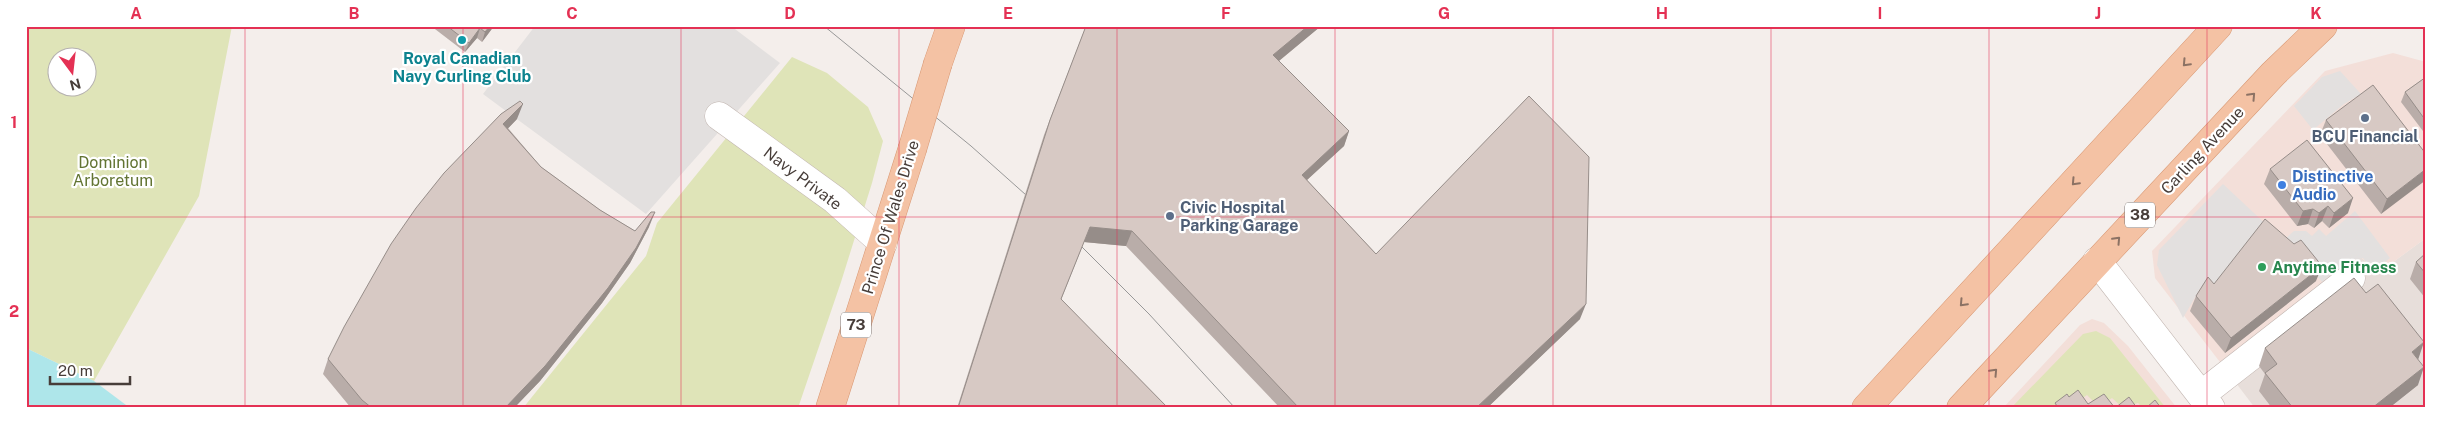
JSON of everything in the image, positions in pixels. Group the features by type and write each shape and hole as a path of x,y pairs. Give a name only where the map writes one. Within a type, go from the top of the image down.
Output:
{"main road":[{"name":"Prince Of Wales Drive","path":"830,408 951,26"},
{"path":"1866,408 2218,26"},
{"name":"Carling Avenue","path":"1961,408 2266,81 2323,26"}],"street":[{"name":"Navy Private","path":"719,116 835,200 883,243"},
{"path":"2097,261 2206,401 2351,278"}],"shaded area":[{"path":"535,26 731,26 780,63 646,214 483,94"},
{"path":"2393,53 2426,62 2426,238 2377,274 2360,256 2223,366 2155,278 2152,251 2325,71"},
{"path":"2340,71 2361,94 2344,104 2313,130 2294,106 2322,77"},
{"path":"2223,184 2270,228 2212,295 2201,287 2183,318 2157,265 2159,250"},
{"path":"2355,211 2390,258 2373,272 2363,258 2350,260 2322,282 2286,238 2294,231 2306,231 2312,236 2319,229 2326,236"},
{"path":"2426,238 2426,408 2255,408 2223,366 2360,256 2377,274"},
{"path":"2092,319 2104,323 2128,346 2177,408 2003,408 2080,325"}],"green space":[{"name":"Dominion Arboretum","path":"26,26 232,26 199,196 94,381 26,348"},
{"path":"792,57 827,73 868,107 883,141 841,282 798,408 523,408 646,256 657,223"},
{"path":"2096,331 2110,338 2166,408 2143,408 2138,403 2123,408 2112,398 2099,407 2087,395 2060,407 2011,408 2083,334"}],"water":[{"path":"26,348 94,381 130,408 26,408"}],"building":[{"path":"447,26 490,26 485,32 480,28 469,43"},
{"name":"Civic Hospital Parking Garage","path":"1086,26 1308,26 1273,55 1349,131 1302,175 1376,254 1529,96 1589,157 1586,304 1476,408 1299,408 1132,231 1090,227 1061,299 1168,408 958,408 1050,120"},
{"path":"2426,77 2426,121 2405,92"},
{"path":"2373,85 2426,154 2426,169 2387,199 2326,120"},
{"path":"520,101 523,104 503,124 541,167 600,210 635,231 651,212 655,212 636,248 608,288 545,366 505,408 372,408 362,400 328,359 391,244 416,208 444,173 501,114"},
{"path":"2307,140 2353,198 2334,213 2328,206 2319,213 2313,209 2303,211 2270,169"},
{"path":"2265,219 2294,244 2301,240 2322,266 2231,338 2196,296 2208,277 2214,284"},
{"path":"2426,253 2426,274 2416,262"},
{"path":"2354,278 2366,293 2378,284 2424,342 2412,352 2424,367 2372,408 2293,408 2265,373 2277,364 2265,348"},
{"path":"2078,390 2088,404 2104,394 2115,408 2055,408 2057,406 2055,403 2067,394 2069,397"},
{"path":"2129,397 2137,408 2115,408"},
{"path":"2155,400 2161,408 2146,408"}],"tram line":[{"path":"824,26 971,146 1035,203"},
{"path":"1073,238 1149,314 1235,408"}],"place":[{"name":"Royal Canadian Navy Curling Club","path":"462,40"},
{"name":"BCU Financial","path":"2365,118"},
{"name":"Distinctive Audio","path":"2282,185"},
{"name":"Civic Hospital Parking Garage","path":"1170,216"},
{"name":"Anytime Fitness","path":"2262,267"}]}
